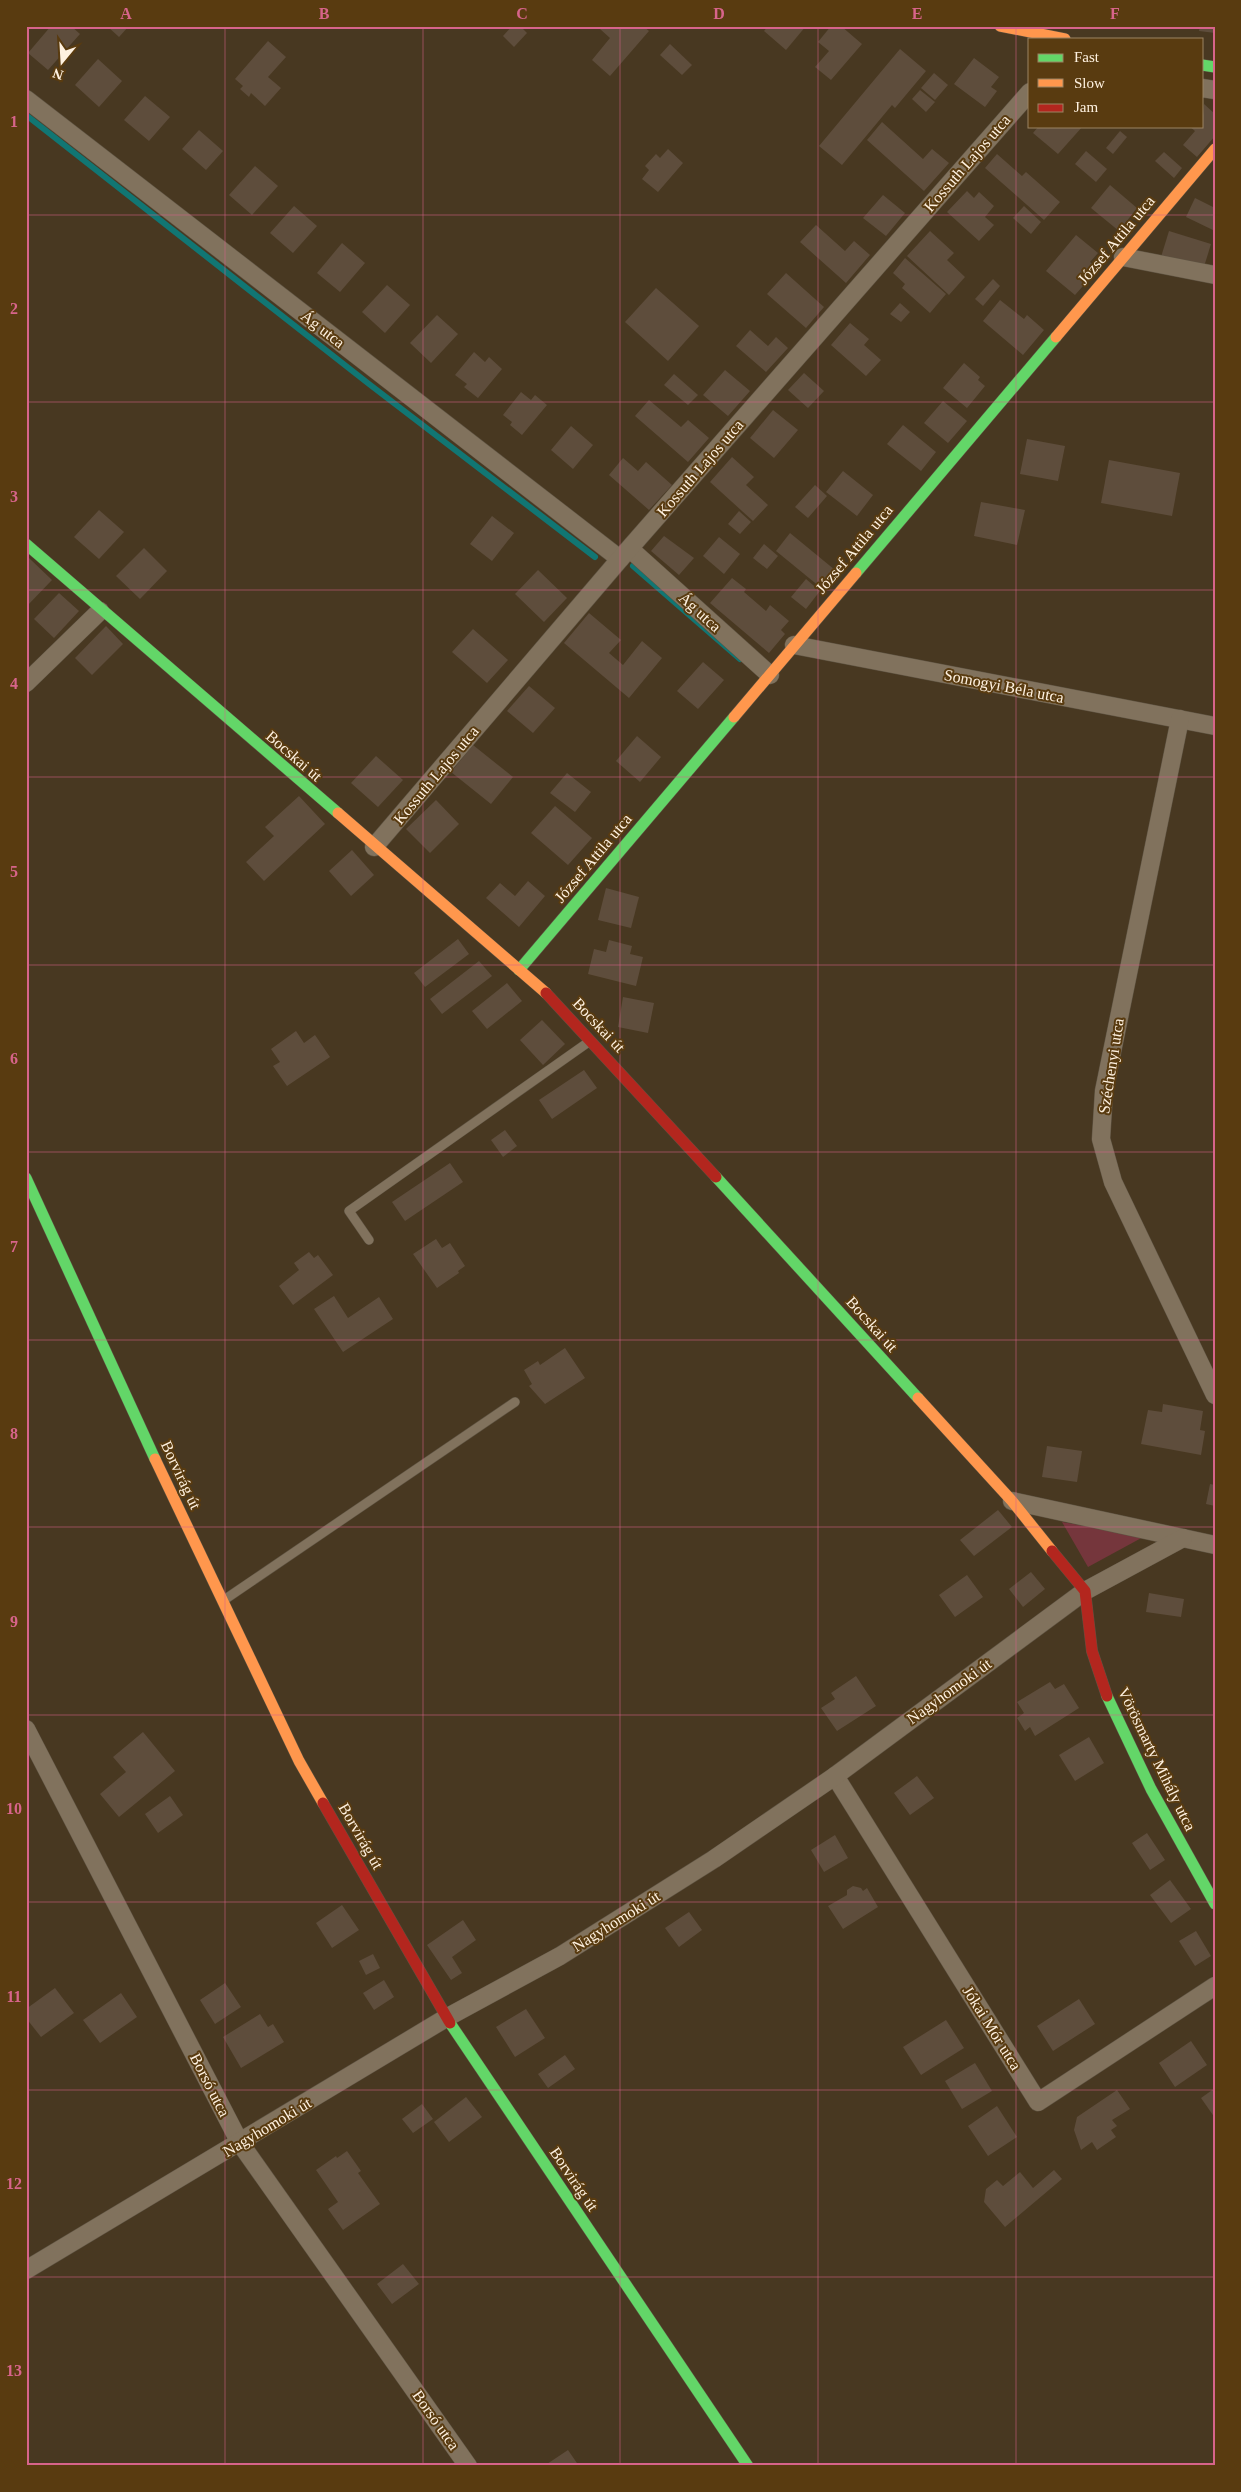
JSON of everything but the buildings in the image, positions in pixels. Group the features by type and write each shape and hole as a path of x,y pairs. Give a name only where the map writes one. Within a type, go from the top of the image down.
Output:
{"street":[{"path":"1000,26 1060,38"},
{"name":"Kossuth Lajos utca","path":"374,847 625,554 1028,94"},
{"name":"Ág utca","path":"26,99 625,554 770,674"},
{"name":"József Attila utca","path":"519,970 1215,150"},
{"path":"1123,257 1215,275"},
{"name":"Bocskai út","path":"26,544 100,611 553,1000 1012,1501 1085,1591"},
{"path":"26,683 100,611"},
{"name":"Somogyi Béla utca","path":"794,645 1215,726"},
{"name":"Széchenyi utca","path":"1180,719 1104,1091 1101,1139 1113,1182 1215,1395"},
{"name":"Borvirág út","path":"26,1178 222,1601 299,1761 446,2018 748,2466"},
{"path":"1012,1501 1215,1545"},
{"name":"Nagyhomoki út","path":"26,2270 446,2018 560,1956 714,1859 835,1776 1085,1591 1183,1538"},
{"name":"Vörösmarty Mihály utca","path":"1085,1591 1092,1651 1104,1689 1151,1789 1215,1904"},
{"name":"Borsó utca","path":"26,1729 240,2143 468,2466"},
{"name":"Jókai Mór utca","path":"835,1776 1038,2102 1215,1986"}],"lane":[{"path":"369,1240 349,1211 590,1040"},
{"path":"222,1601 516,1402"}],"shaded area":[{"path":"1062,1522 1145,1536 1088,1567"}],"waterway":[{"path":"26,115 369,384 595,557"},
{"path":"633,566 740,659"}],"traffic: fast":[{"path":"1204,65 1215,67"},
{"path":"856,573 1056,337"},
{"path":"26,544 338,813"},
{"path":"519,970 734,717"},
{"path":"716,1177 918,1398"},
{"path":"26,1178 155,1459"},
{"path":"1107,1696 1151,1789 1215,1904"},
{"path":"450,2023 748,2466"}],"traffic: slow":[{"path":"1000,26 1060,38"},
{"path":"1056,337 1215,149"},
{"path":"734,717 856,573"},
{"path":"338,813 546,993"},
{"path":"918,1398 1012,1501 1052,1551"},
{"path":"155,1459 299,1761 323,1803"}],"traffic: jam":[{"path":"546,993 716,1177"},
{"path":"1052,1551 1085,1591 1092,1651 1107,1696"},
{"path":"323,1803 450,2023"}]}
